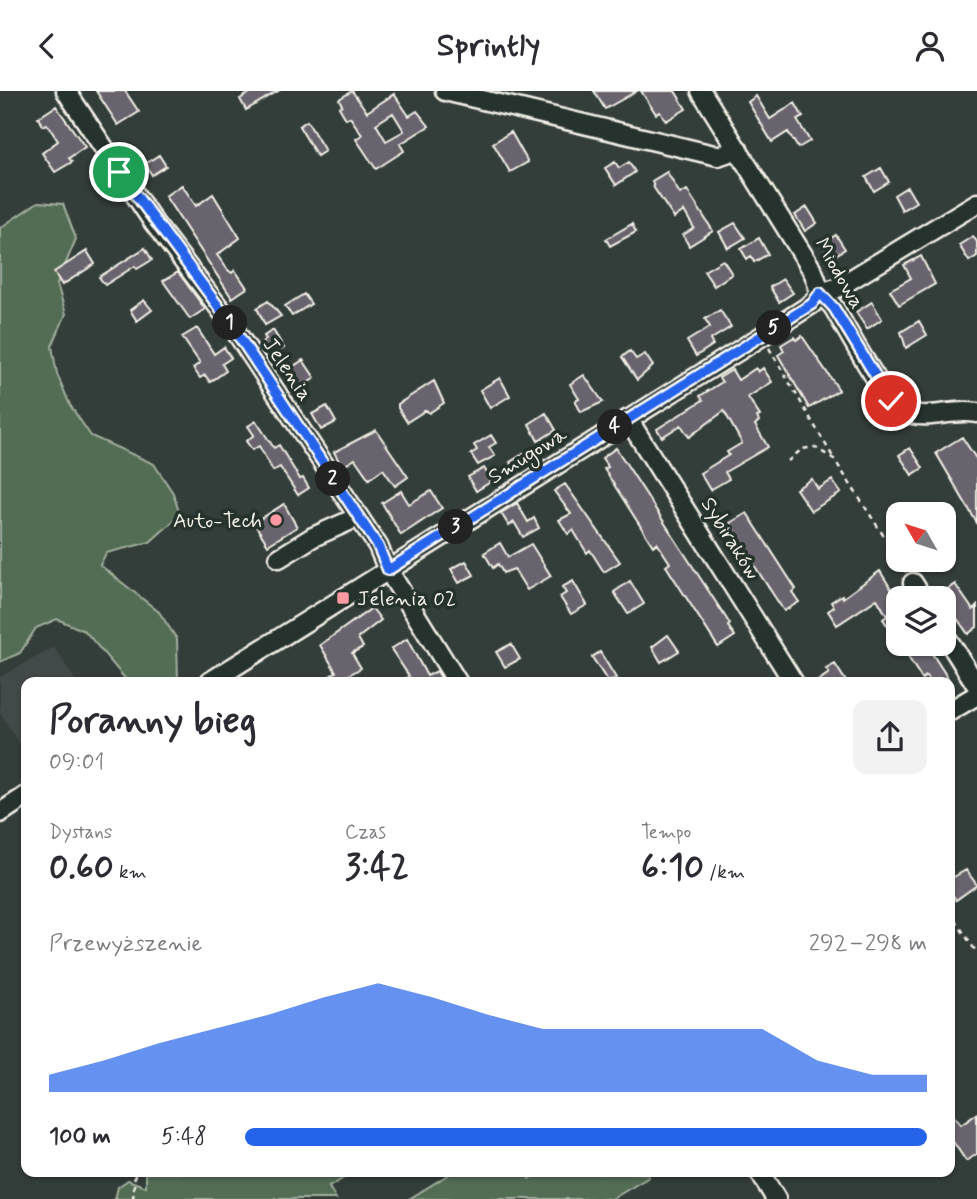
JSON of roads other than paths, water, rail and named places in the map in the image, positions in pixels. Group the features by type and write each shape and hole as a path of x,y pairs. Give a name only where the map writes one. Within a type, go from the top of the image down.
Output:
{"street":[{"name":"Jelenia","path":"65,91 154,223 224,314 378,546 388,570 454,677"},
{"path":"445,91 718,156 738,149"},
{"name":"Miodowa","path":"701,91 811,268 819,282 820,293 832,305 898,408 907,413 923,415 957,410 977,413"},
{"name":"Smugowa","path":"218,677 762,336 812,304 820,293 837,289 977,203"},
{"name":"Sybiraków","path":"628,419 790,677"},
{"path":"279,558 313,537 358,517"},
{"path":"956,653 977,686"},
{"path":"955,708 977,695"},
{"path":"0,813 21,799"},
{"path":"762,1177 776,1199"}],"place":[{"name":"Auto-Tech","path":"276,520"},
{"name":"Jelenia 02","path":"343,598"}]}
